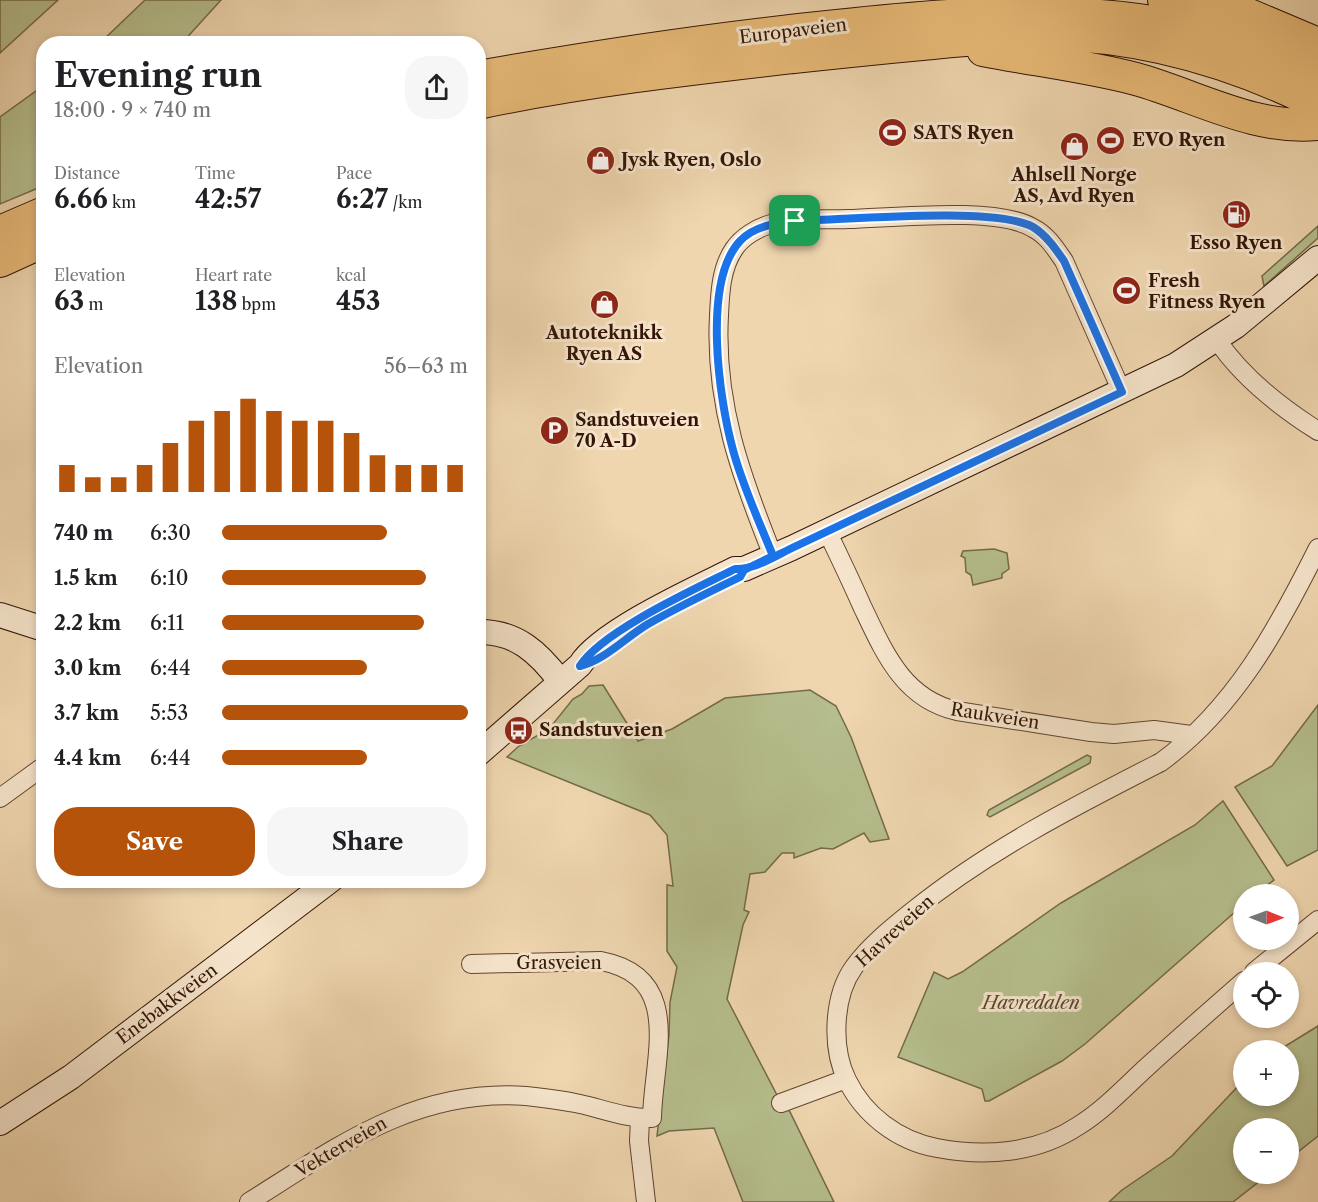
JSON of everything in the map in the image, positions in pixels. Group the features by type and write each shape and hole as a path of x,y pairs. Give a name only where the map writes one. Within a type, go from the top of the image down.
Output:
{"highway":[{"path":"957,14 1036,0"},
{"path":"940,42 1119,75 1275,123 1315,85 1242,12 1164,0"},
{"name":"Europaveien","path":"486,76 579,60 781,32 957,14 1067,14 1141,20 1237,42 1315,85"},
{"name":"Europaveien","path":"486,102 584,84 690,69 940,42 1043,34 1136,43 1315,85"},
{"path":"0,232 36,216"},
{"path":"0,261 36,245"}],"main road":[{"path":"486,747 560,681 645,626 740,577 744,570 1122,392 1217,340 1266,303 1318,258"},
{"path":"0,615 36,626"},
{"path":"486,633 505,634 522,642 539,655 560,681"},
{"name":"Enebakkveien","path":"0,1123 71,1077 320,888"}],"street":[{"path":"773,556 749,498 732,448 717,344 723,276 734,248 755,230 769,225 795,221 908,217 999,218 1032,227 1050,241 1064,261 1122,392"},
{"path":"1217,340 1226,353 1269,396 1318,431"},
{"name":"Raukveien","path":"828,531 888,661 912,689 927,700 940,707 957,711 1091,732 1114,734 1154,730 1191,735"},
{"name":"Havreveien","path":"1233,991 1078,1126 1022,1149 988,1154 962,1153 914,1143 873,1117 846,1079 837,1039 840,996 845,980 882,937 944,888 1009,842 1161,762 1223,706 1259,655 1318,548"},
{"path":"0,798 36,772"},
{"path":"1266,962 1318,920"},
{"name":"Grasveien","path":"471,964 601,961 621,966 636,975 651,993 661,1021 646,1118 639,1142 646,1202"},
{"path":"781,1102 846,1079"},
{"name":"Vekterveien","path":"249,1202 355,1135 391,1118 439,1104 491,1096 524,1096 577,1103 646,1118"}],"green space":[{"path":"0,0 58,0 0,53"},
{"path":"145,0 221,0 188,36 107,36"},
{"path":"36,91 36,189 0,204 0,117"},
{"path":"1318,226 1318,238 1264,286 1262,276"},
{"path":"994,549 1007,553 1009,569 1002,574 1002,578 973,585 971,575 966,572 965,558 961,556 963,551"},
{"path":"603,685 638,741 672,729 725,698 810,690 836,706 851,737 889,839 870,842 864,833 833,849 821,848 794,858 794,853 782,853 765,872 750,874 744,910 749,912 743,925 727,999 777,1095 790,1112 834,1202 743,1202 714,1128 669,1131 657,1136 669,1035 670,1002 677,967 667,951 667,885 673,886 667,835 650,815 507,757 519,746 549,729 573,699 589,686"},
{"path":"1318,705 1318,850 1287,866 1235,787 1272,766"},
{"path":"1087,755 1091,757 1090,763 990,817 987,815 989,810"},
{"name":"Havredalen","path":"1223,801 1274,880 1269,884 1233,884 1233,914 1085,1044 1062,1061 989,1101 985,1101 982,1089 898,1057 934,972 948,979 962,972 1061,903 1195,825"},
{"path":"1318,1026 1318,1136 1299,1151 1299,1118 1233,1118 1233,1184 1256,1184 1233,1202 1109,1202 1122,1190 1172,1156 1233,1092 1233,1106 1299,1106 1299,1040 1295,1040"}],"place":[{"name":"SATS Ryen","path":"892,133"},
{"name":"EVO Ryen","path":"1111,140"},
{"name":"Ahlsell Norge AS, Avd Ryen","path":"1074,146"},
{"name":"Jysk Ryen, Oslo","path":"600,160"},
{"name":"Esso Ryen","path":"1236,214"},
{"name":"Fresh Fitness Ryen","path":"1127,291"},
{"name":"Autoteknikk Ryen AS","path":"604,304"},
{"name":"Sandstuveien 70 A-D","path":"554,430"},
{"name":"Sandstuveien","path":"518,730"}],"route":[{"path":"795,221 769,225 755,230 742,239 729,258 720,292 717,344 727,424 742,480 773,556 744,570 740,577 645,626 589,664 580,666 586,656 604,642 678,597 735,569 744,570 751,567 1122,392 1064,261 1050,241 1032,227 999,218 981,217 795,221"}]}
